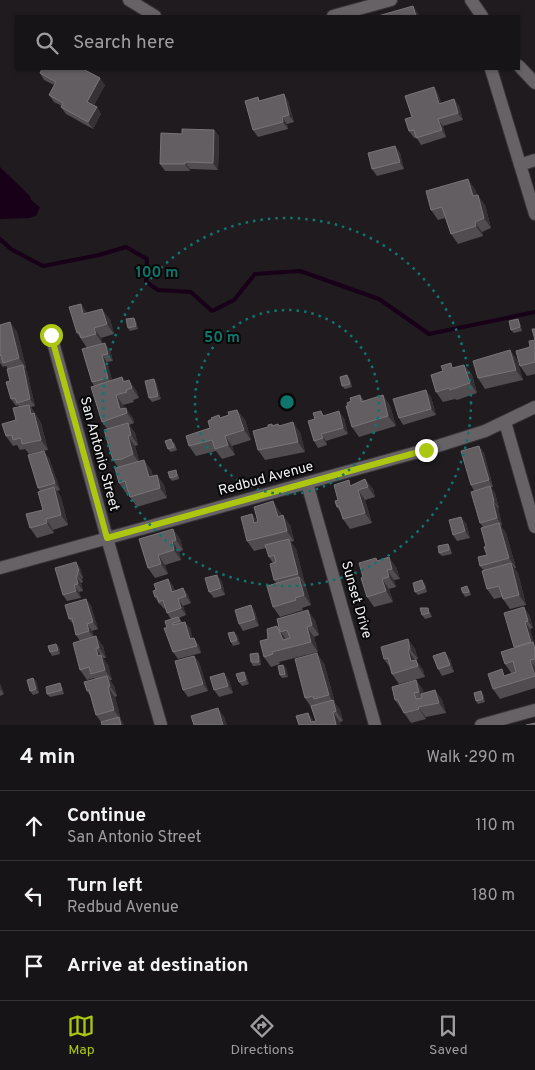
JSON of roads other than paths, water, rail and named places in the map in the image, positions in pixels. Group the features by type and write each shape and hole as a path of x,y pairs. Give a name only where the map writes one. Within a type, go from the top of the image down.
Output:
{"street":[{"path":"128,0 154,15"},
{"path":"337,15 391,0"},
{"path":"471,0 475,15"},
{"path":"471,0 481,15"},
{"path":"520,67 535,82"},
{"path":"491,70 535,214"},
{"path":"520,165 535,160"},
{"name":"San Antonio Street","path":"51,335 161,725"},
{"name":"Redbud Avenue","path":"0,568 426,450 485,431 535,407"},
{"path":"505,422 535,527"},
{"name":"Sunset Drive","path":"307,483 375,725"},
{"path":"481,725 535,710"}],"waterway":[{"path":"0,239 11,249 43,266 99,255 126,247 147,259 146,282 158,290 191,292 212,311 234,300 255,274 300,271 379,299 429,334 535,312"}]}
